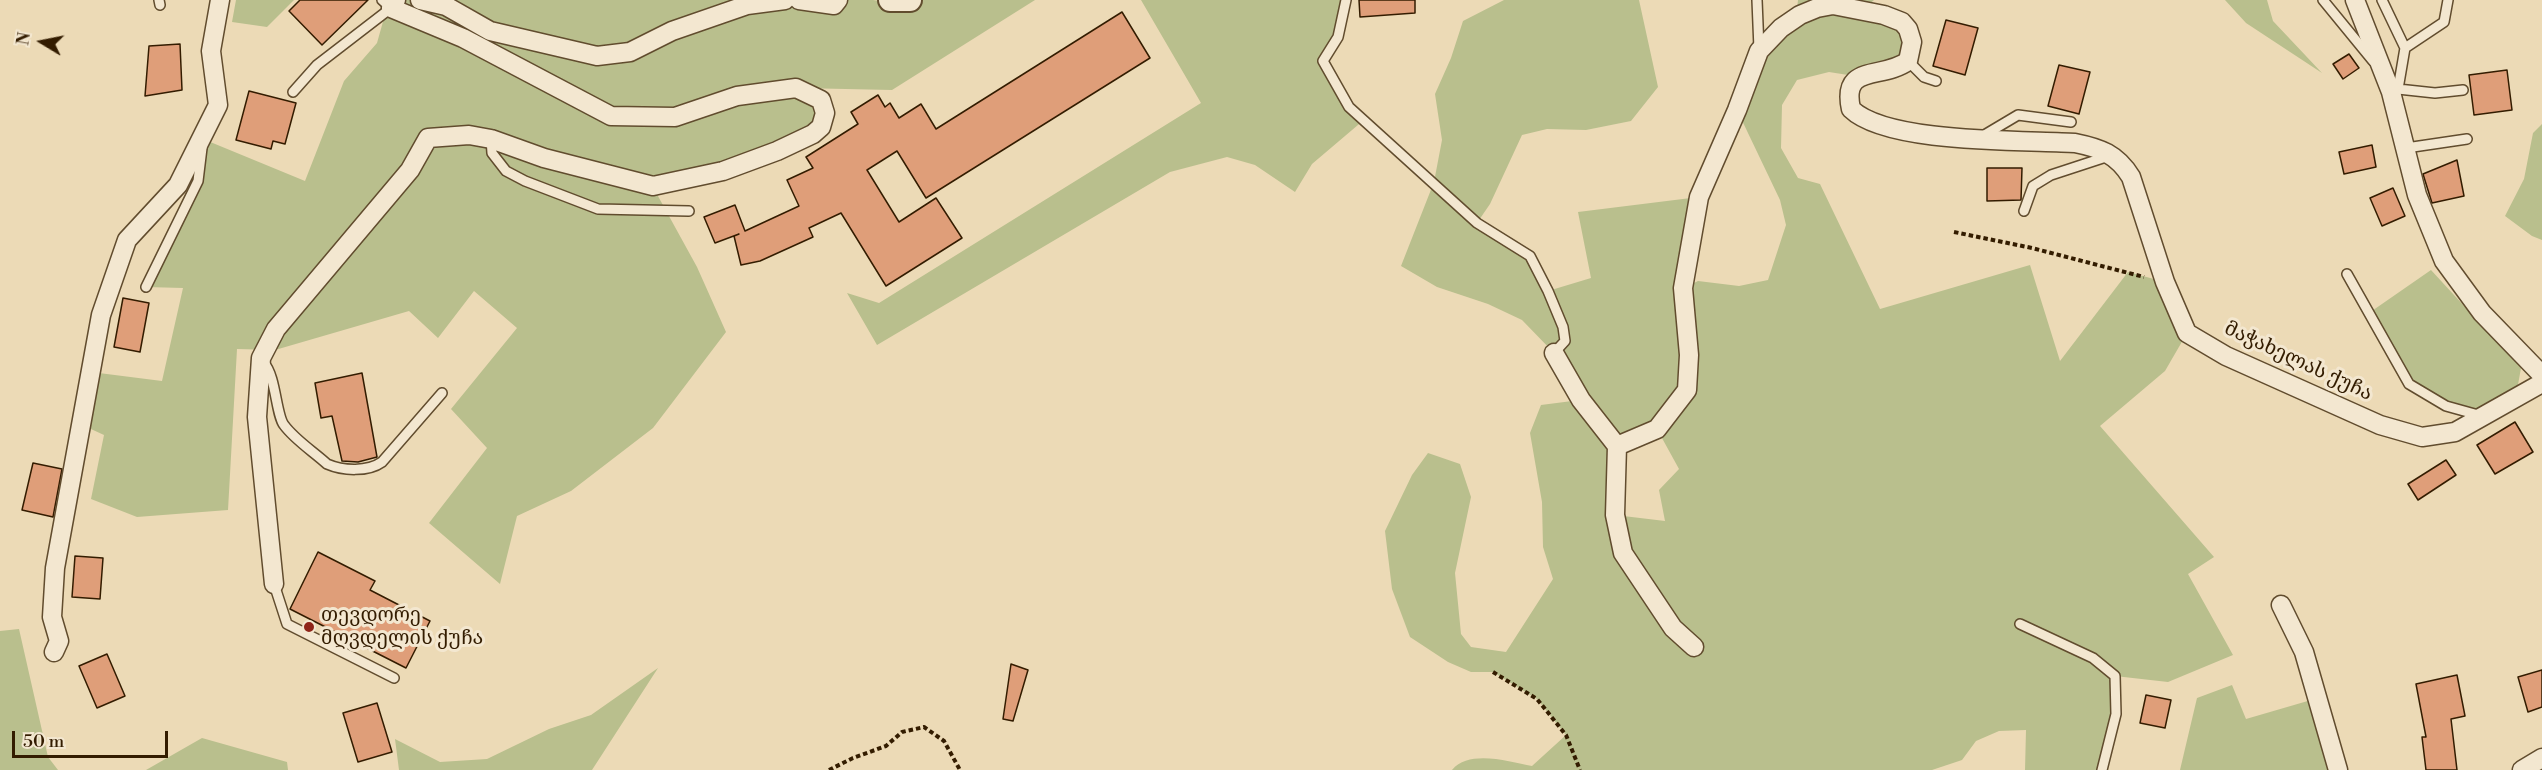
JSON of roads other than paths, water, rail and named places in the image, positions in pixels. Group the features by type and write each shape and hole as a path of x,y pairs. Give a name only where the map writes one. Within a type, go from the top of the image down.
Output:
{"street":[{"path":"54,652 59,641 52,617 54,568 101,315 127,240 178,185 218,105 211,51 220,0"},
{"path":"420,0 446,6 490,31 597,56 630,52 672,31 747,5 785,0"},
{"path":"799,0 834,5 838,0"},
{"path":"890,0 910,0"},
{"path":"2355,0 2391,85 2417,195 2444,261 2482,313 2542,375"},
{"path":"274,585 257,417 261,358 276,329 410,170 428,138 470,135 491,139 544,158 653,186 723,171 777,151 813,134 820,127 825,113 821,100 796,88 737,96 675,117 611,116 463,38 390,3"},
{"path":"1617,446 1657,429 1687,390 1689,355 1683,288 1699,197 1737,110 1759,51 1781,28 1800,15 1833,5 1884,15 1902,22 1908,28 1912,42 1908,61 1899,67 1855,79 1849,86 1851,110 1858,117 1910,132 2075,143 2099,148 2112,155"},
{"name":"მაჭახელას ქუჩა","path":"2112,155 2123,164 2131,177 2165,282 2187,333 2226,356 2380,425 2431,437 2455,432 2542,383"},
{"path":"1554,353 1581,400 1617,446 1615,515 1623,553 1673,628 1694,647"},
{"path":"2281,605 2304,652 2338,770"},
{"path":"2522,770 2542,758"}],"lane":[{"path":"1346,0 1338,37 1323,61 1339,92 1348,107 1434,182 1456,205 1477,223 1530,256 1563,327 1565,341 1554,353"},
{"path":"1757,0 1759,51"},
{"path":"2323,0 2391,85 2435,93 2463,90"},
{"path":"2382,0 2405,48"},
{"path":"2391,85 2405,48 2444,22 2448,0"},
{"path":"293,92 317,65 390,3"},
{"path":"1908,61 1924,77 1936,81"},
{"path":"1978,138 2018,115 2071,122"},
{"path":"147,287 198,181 203,139"},
{"path":"491,139 492,153 506,171 525,181 598,209 689,211"},
{"path":"2406,148 2467,139"},
{"path":"2024,211 2033,186 2051,175 2112,155"},
{"path":"2347,274 2409,384 2446,406 2482,416"},
{"path":"261,358 268,368 278,396 283,424 327,464 336,468 375,467 382,462 442,393"},
{"path":"274,585 287,624 394,678"},
{"path":"2020,624 2093,658 2115,676 2116,714 2102,770"}],"place":[{"name":"თევდორე მღვდელის ქუჩა","path":"309,627"}]}
